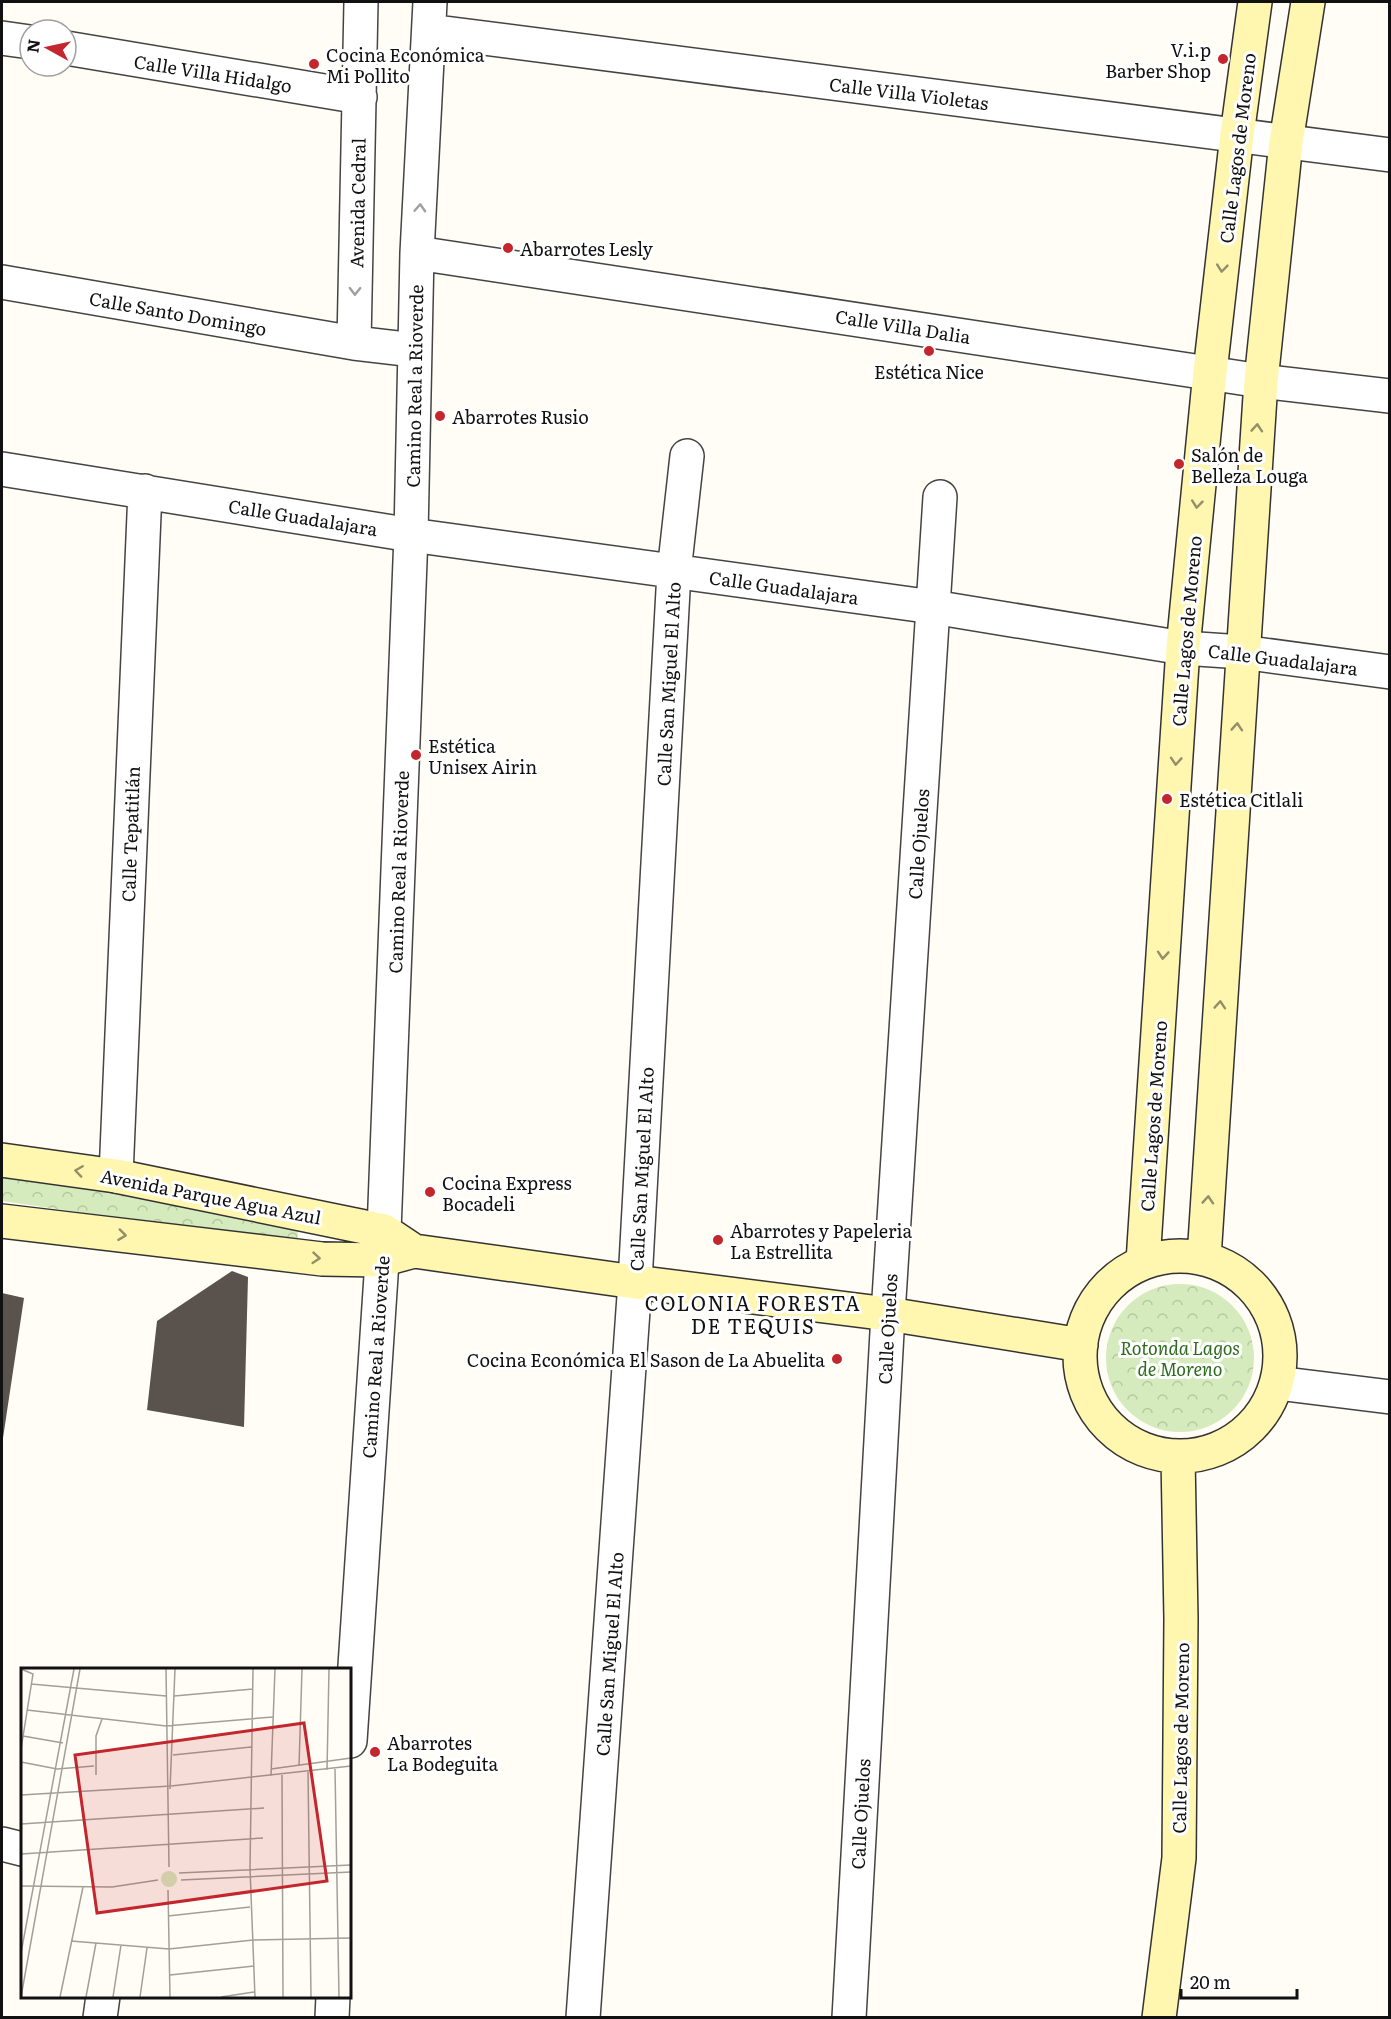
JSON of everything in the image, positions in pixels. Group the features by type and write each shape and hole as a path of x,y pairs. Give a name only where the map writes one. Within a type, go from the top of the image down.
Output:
{"street":[{"name":"Avenida Cedral","path":"354,343 361,2"},
{"name":"Calle Lagos de Moreno","path":"1143,1263 1183,648 1210,372 1237,135 1255,2"},
{"path":"1204,1258 1261,381 1287,142 1308,2"},
{"name":"Calle Villa Violetas","path":"430,16 1237,135 1389,155"},
{"name":"Camino Real a Rioverde","path":"351,1726 382,1245 411,535 417,253 430,16"},
{"path":"2,38 18,40"},
{"name":"Calle Villa Hidalgo","path":"78,50 360,97"},
{"name":"Calle Villa Dalia","path":"417,253 1261,381 1389,396"},
{"name":"Calle Santo Domingo","path":"2,282 354,343"},
{"path":"354,343 414,350"},
{"name":"Calle San Miguel El Alto","path":"583,2018 635,1282 674,572 687,456"},
{"name":"Calle Guadalajara","path":"2,469 411,535 933,607 1183,648 1242,652 1389,672"},
{"name":"Calle Tepatitlán","path":"116,1176 145,491"},
{"name":"Calle Ojuelos","path":"849,2018 888,1314 940,497"},
{"name":"Avenida Parque Agua Azul","path":"2,1160 116,1176 382,1245 414,1251 888,1314 1081,1346"},
{"path":"2,1221 322,1259 382,1245"},
{"path":"1174,1255 1204,1258 1234,1271 1257,1292 1274,1320 1280,1351 1277,1383 1263,1413 1240,1437 1210,1452 1178,1457 1146,1451 1117,1434 1095,1409 1082,1379 1081,1346 1087,1319 1101,1296 1119,1276 1143,1263 1174,1255"},
{"path":"1277,1383 1389,1397"},
{"name":"Calle Lagos de Moreno","path":"1159,2018 1179,1858 1181,1619 1178,1457"},
{"path":"2,1844 21,1849"},
{"path":"100,2018 103,1998"},
{"path":"332,2018 333,1998"}],"green space":[{"path":"2,1173 299,1221 297,1244 2,1201"},
{"name":"Rotonda Lagos de Moreno","path":"1180,1284 1208,1290 1232,1306 1248,1330 1254,1358 1248,1386 1232,1410 1208,1426 1180,1432 1152,1426 1128,1410 1112,1386 1106,1358 1112,1330 1128,1306 1152,1290"}],"building":[{"path":"232,1271 248,1277 244,1427 147,1410 157,1321"},
{"path":"2,1293 24,1298 3,1438 2,1438"}],"place":[{"name":"V.i.p Barber Shop","path":"1223,59"},
{"name":"Cocina Económica Mi Pollito","path":"314,64"},
{"name":"Abarrotes Lesly","path":"508,248"},
{"name":"Estética Nice","path":"929,351"},
{"name":"Abarrotes Rusio","path":"440,416"},
{"name":"Salón de Belleza Louga","path":"1179,464"},
{"name":"Estética Unisex Airin","path":"416,755"},
{"name":"Estética Citlali","path":"1167,799"},
{"name":"Cocina Express Bocadeli","path":"430,1192"},
{"name":"Abarrotes y Papeleria La Estrellita","path":"718,1240"},
{"name":"Cocina Económica El Sason de La Abuelita","path":"837,1359"},
{"name":"Abarrotes La Bodeguita","path":"375,1752"}],"district":[{"name":"COLONIA FORESTA DE TEQUIS","path":"753,1314"}]}
